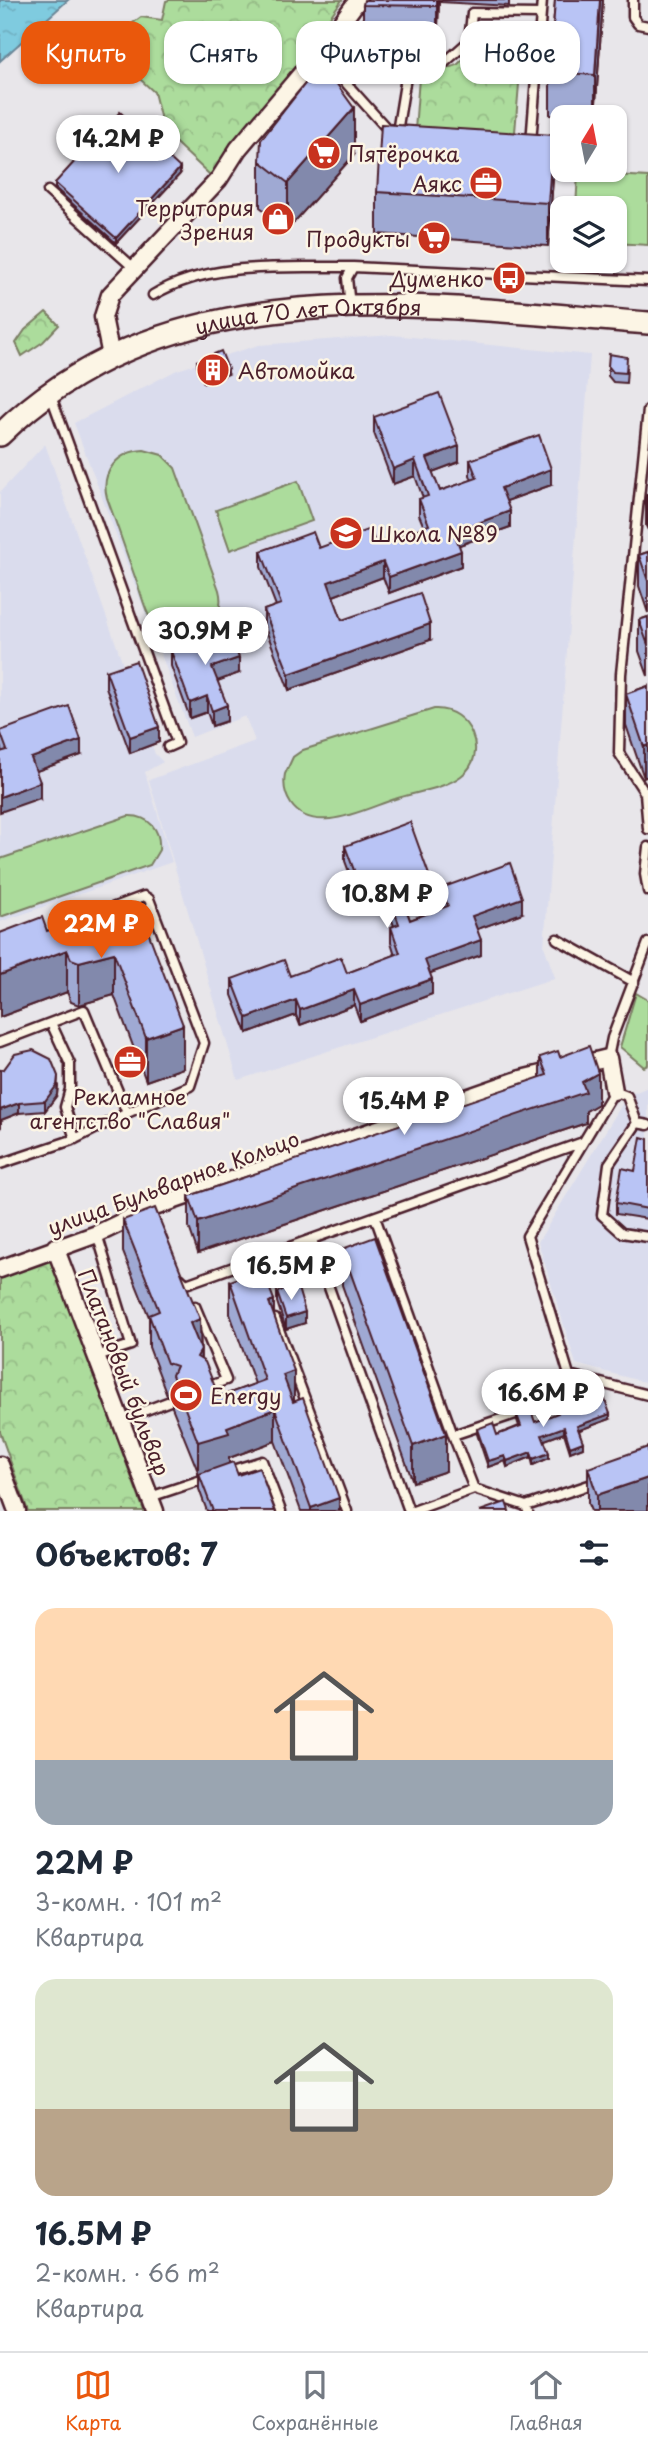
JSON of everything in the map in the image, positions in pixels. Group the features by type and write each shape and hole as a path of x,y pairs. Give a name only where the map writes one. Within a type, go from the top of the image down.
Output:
{"main road":[{"name":"улица 70 лет Октября","path":"0,435 50,393 111,356 174,332 234,316 298,307 350,306 648,323"}],"street":[{"path":"342,21 358,0"},
{"path":"111,356 103,317 104,306 110,295 219,179 238,149 296,80"},
{"path":"608,1058 614,1091"},
{"name":"улица Бульварное Кольцо","path":"0,1269 521,1079 608,1058"},
{"name":"Платановый бульвар","path":"55,1247 153,1504"},
{"path":"0,1465 17,1511"}],"lane":[{"path":"531,149 542,0"},
{"path":"633,0 633,17 638,24 648,26"},
{"path":"389,131 398,127 407,71 443,64 469,41 472,13 541,14"},
{"path":"347,84 389,131 392,141"},
{"path":"48,191 135,268"},
{"path":"153,295 172,284 256,268 353,268 648,281"},
{"path":"350,306 347,278 353,268"},
{"path":"50,393 177,743 168,747"},
{"path":"648,410 621,674 619,753 647,793 648,828"},
{"path":"637,521 648,519"},
{"path":"648,848 645,874 648,891"},
{"path":"0,1164 75,1139 190,1086 204,1043 149,899 144,896 78,920"},
{"path":"557,939 634,982"},
{"path":"608,1058 612,1038 648,943"},
{"path":"0,1042 84,1010 127,1114"},
{"path":"51,1023 69,1064 70,1089 65,1107 75,1139"},
{"path":"637,1123 626,1096 614,1091 527,1236 569,1375 648,1395"},
{"path":"637,1123 648,1125"},
{"path":"637,1123 609,1164 602,1215 622,1233 648,1237"},
{"path":"186,1284 583,1142"},
{"path":"375,1217 474,1489"},
{"path":"96,1234 131,1345 97,1356"},
{"path":"312,1240 411,1511 474,1489 527,1509 606,1479"},
{"path":"254,1260 258,1273"},
{"path":"176,1273 186,1284 226,1380 203,1388"},
{"path":"272,1310 347,1511"},
{"path":"453,1434 572,1395 577,1377"},
{"path":"120,1420 170,1401"},
{"path":"153,1504 262,1461 281,1511"}],"shaded area":[{"path":"392,335 590,355 544,946 555,978 238,1080 149,780 255,741 245,716 192,737 74,423 177,370 259,345"},
{"path":"45,444 155,754 163,762 145,772 172,862 0,922 0,492"},
{"path":"648,1087 648,1383 576,1364 538,1242 627,1096"}],"green space":[{"path":"342,0 327,21 296,21 296,65 253,125 210,175 164,132 154,92 145,84 150,84 150,21 136,21 141,17 162,20 166,1"},
{"path":"460,62 460,84 519,84 514,144 414,143 419,84 446,84 446,69"},
{"path":"627,176 648,177 648,245 627,244 627,196 577,196 577,182 627,182"},
{"path":"46,312 59,325 43,342 22,356 16,343 25,330"},
{"path":"144,450 162,455 175,468 219,590 220,604 216,617 208,627 185,638 172,637 161,631 151,620 107,498 106,480 113,465 126,454"},
{"path":"298,481 312,521 230,550 216,510"},
{"path":"434,709 446,710 457,716 472,734 474,756 470,767 461,776 438,787 341,817 313,818 301,814 291,804 285,790 285,774 293,757 303,750"},
{"path":"128,816 148,821 156,830 159,850 150,865 0,917 0,859"},
{"path":"636,993 648,1000 648,1065 644,1067 620,1047"},
{"path":"51,1259 144,1511 28,1511 0,1432 0,1279"}],"water":[{"path":"0,0 68,0 45,21 21,21 21,42 0,61"}],"building":[{"path":"364,0 437,0 437,6 363,5"},
{"path":"555,0 600,0 595,75 580,74 580,21 554,21"},
{"path":"305,84 337,84 354,108 288,183 260,161 261,140"},
{"path":"120,112 180,168 116,238 55,183"},
{"path":"381,124 550,135 548,203 377,192"},
{"name":"Автомойка","path":"221,351 228,369 204,378 197,361"},
{"path":"609,354 627,357 626,373 613,372 608,366"},
{"path":"439,393 459,446 427,458 440,491 477,478 470,460 539,435 551,469 501,488 510,511 454,532 461,551 389,577 383,562 328,582 342,620 420,593 430,624 289,674 264,610 281,604 261,551 313,532 319,548 370,529 376,544 429,525 419,499 428,496 415,460 393,469 374,417"},
{"path":"648,552 648,581 639,555"},
{"path":"648,617 648,645 639,620"},
{"path":"228,630 239,658 212,667 227,705 212,711 207,696 190,703 171,651"},
{"path":"136,661 159,727 130,737 106,671"},
{"path":"648,686 648,745 644,747 626,694"},
{"path":"69,706 81,740 31,758 40,782 0,797 0,752 7,750 0,731"},
{"path":"410,822 429,875 398,886 410,920 448,906 441,888 510,863 522,898 472,916 481,940 425,960 432,979 360,1005 354,990 300,1010 296,1000 247,1018 232,979 284,960 290,976 341,957 347,973 400,953 391,927 399,924 386,889 364,897 345,846"},
{"path":"98,912 104,927 141,913 183,1025 146,1038 114,953 79,962 71,959 67,950 0,975 0,933 42,917 47,931"},
{"path":"589,1046 598,1073 582,1082 586,1092 198,1222 189,1196 547,1075 540,1057 558,1051 560,1057"},
{"path":"33,1050 51,1059 58,1076 57,1085 45,1101 19,1103 0,1110 0,1070 4,1069 15,1054"},
{"path":"641,1137 648,1139 648,1209 616,1203 622,1168 635,1171"},
{"path":"155,1208 200,1319 190,1323 201,1350 197,1357 205,1362 219,1397 265,1380 230,1281 258,1271 260,1275 264,1274 274,1300 269,1302 294,1371 283,1375 293,1402 303,1398 339,1498 311,1508 275,1409 227,1427 229,1433 198,1442 172,1375 176,1366 167,1363 149,1315 159,1311 123,1220"},
{"path":"375,1237 446,1434 413,1446 342,1249"},
{"path":"297,1285 305,1312 286,1318 277,1292"},
{"path":"602,1391 610,1414 577,1426 583,1442 570,1447 564,1427 542,1435 549,1453 533,1459 531,1452 507,1461 505,1456 488,1461 477,1429 493,1423 497,1435 521,1426 517,1415 531,1411 535,1422 558,1413 555,1402 568,1398 570,1403"},
{"path":"648,1447 648,1478 597,1495 588,1468"},
{"path":"233,1462 238,1475 259,1468 275,1511 213,1511 199,1474"},
{"path":"506,1502 509,1511 480,1511"}],"place":[{"name":"Пятёрочка","path":"324,153"},
{"name":"Аякс","path":"486,183"},
{"name":"Территория Зрения","path":"278,219"},
{"name":"Продукты","path":"434,238"},
{"name":"Думенко","path":"509,278"},
{"name":"Автомойка","path":"213,370"},
{"name":"Школа №89","path":"346,533"},
{"name":"Рекламное агентство \"Славия\"","path":"130,1062"},
{"name":"Energy","path":"186,1395"}]}
